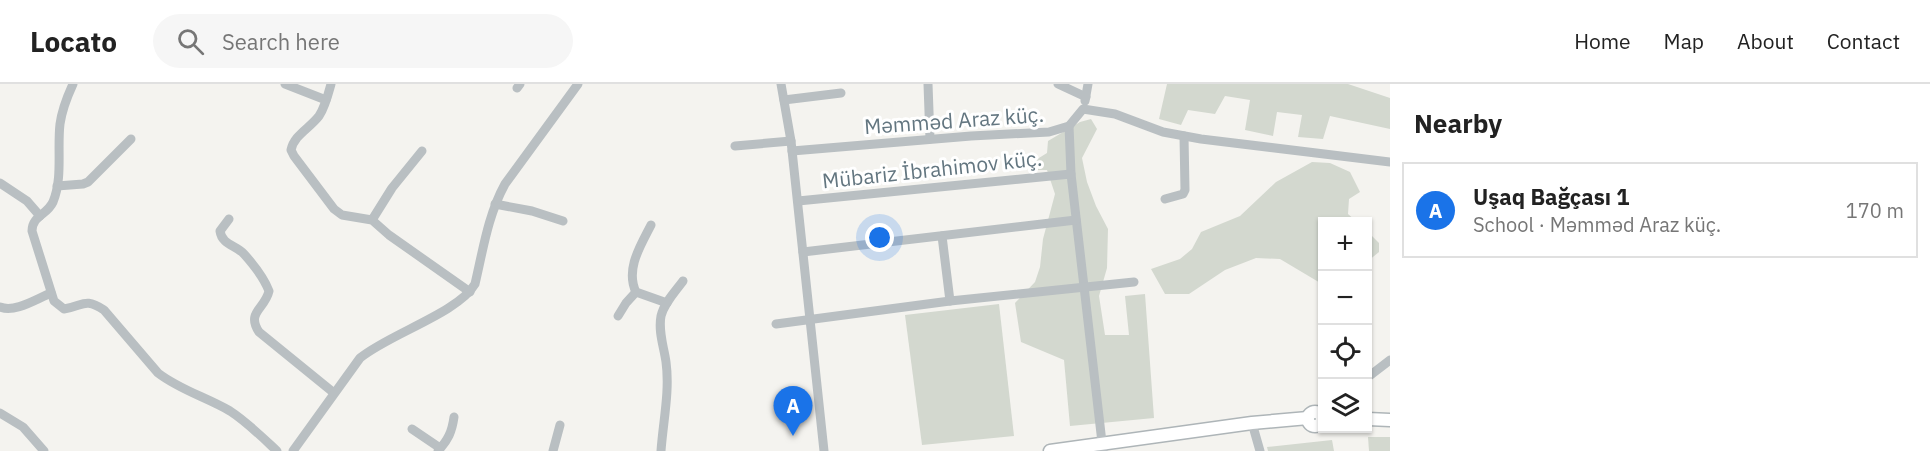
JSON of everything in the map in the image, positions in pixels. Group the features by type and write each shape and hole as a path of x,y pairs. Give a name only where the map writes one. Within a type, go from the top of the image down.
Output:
{"main road":[{"path":"1050,451 1102,447 1252,423 1318,416"},
{"path":"1372,419 1390,420"}],"street":[{"path":"73,84 60,124 57,186 53,202 50,208 34,221 32,231 54,301 64,309 85,303 95,304 104,310 158,373 168,381 242,419 277,451"},
{"path":"285,84 326,100"},
{"path":"331,84 318,117 294,141 291,150 294,156 334,210 342,215 372,220 389,235 470,292"},
{"path":"293,451 360,358 372,348 450,307 470,292 475,284 490,217 505,184 578,84"},
{"path":"781,84 791,141 824,451"},
{"path":"928,84 930,139"},
{"path":"1058,84 1086,97"},
{"path":"1088,84 1083,109 1115,114 1163,132 1390,162"},
{"path":"784,100 842,93"},
{"name":"Məmməd Araz küç.","path":"792,151 1049,132 1069,126 1083,109"},
{"path":"1069,126 1071,174 1102,447"},
{"path":"1165,199 1183,194 1185,190 1184,136"},
{"path":"57,186 88,182 131,139"},
{"path":"735,146 791,141"},
{"path":"372,220 392,188 422,151"},
{"name":"Mübariz İbrahimov küç.","path":"798,201 1071,174"},
{"path":"0,183 27,201 40,216"},
{"path":"495,204 563,221"},
{"path":"229,219 220,231 221,238 245,254 269,291 267,299 254,316 254,324 259,332 334,393"},
{"path":"803,252 1076,220"},
{"path":"636,292 633,261 651,225"},
{"path":"942,236 950,302"},
{"path":"661,451 667,373 661,323 667,303 683,280"},
{"path":"776,324 1134,282"},
{"path":"636,292 667,303"},
{"path":"618,316 636,292"},
{"path":"0,307 15,308 51,293"},
{"path":"1372,374 1390,360"},
{"path":"0,412 23,427 44,451"},
{"path":"412,429 439,450 449,438 454,417"},
{"path":"1252,423 1260,451"},
{"path":"553,451 560,425"}],"shaded area":[{"path":"1167,84 1348,84 1390,98 1390,129 1330,116 1323,139 1298,137 1302,115 1277,112 1273,136 1245,130 1250,100 1225,96 1215,114 1188,110 1181,125 1159,119"},
{"path":"1091,119 1097,129 1082,158 1087,182 1108,229 1107,268 1099,296 1105,335 1129,335 1125,296 1145,294 1154,418 1070,426 1064,360 1021,342 1015,303 1035,282 1055,194 1047,170 1037,170 1026,166 1047,153 1048,141 1080,122"},
{"path":"1312,162 1330,163 1350,172 1360,192 1349,199 1348,214 1351,217 1318,217 1318,282 1280,259 1256,258 1225,270 1189,294 1165,294 1151,269 1180,259 1192,249 1201,232 1240,216 1276,182"},
{"path":"1372,236 1379,243 1379,252 1372,258"},
{"path":"999,304 1014,436 922,445 905,315"},
{"path":"1368,437 1390,437 1390,451 1369,451"},
{"path":"1332,440 1334,451 1268,451 1267,447"}],"place":[{"name":"Uşaq Bağçası 1","path":"793,436"}]}
